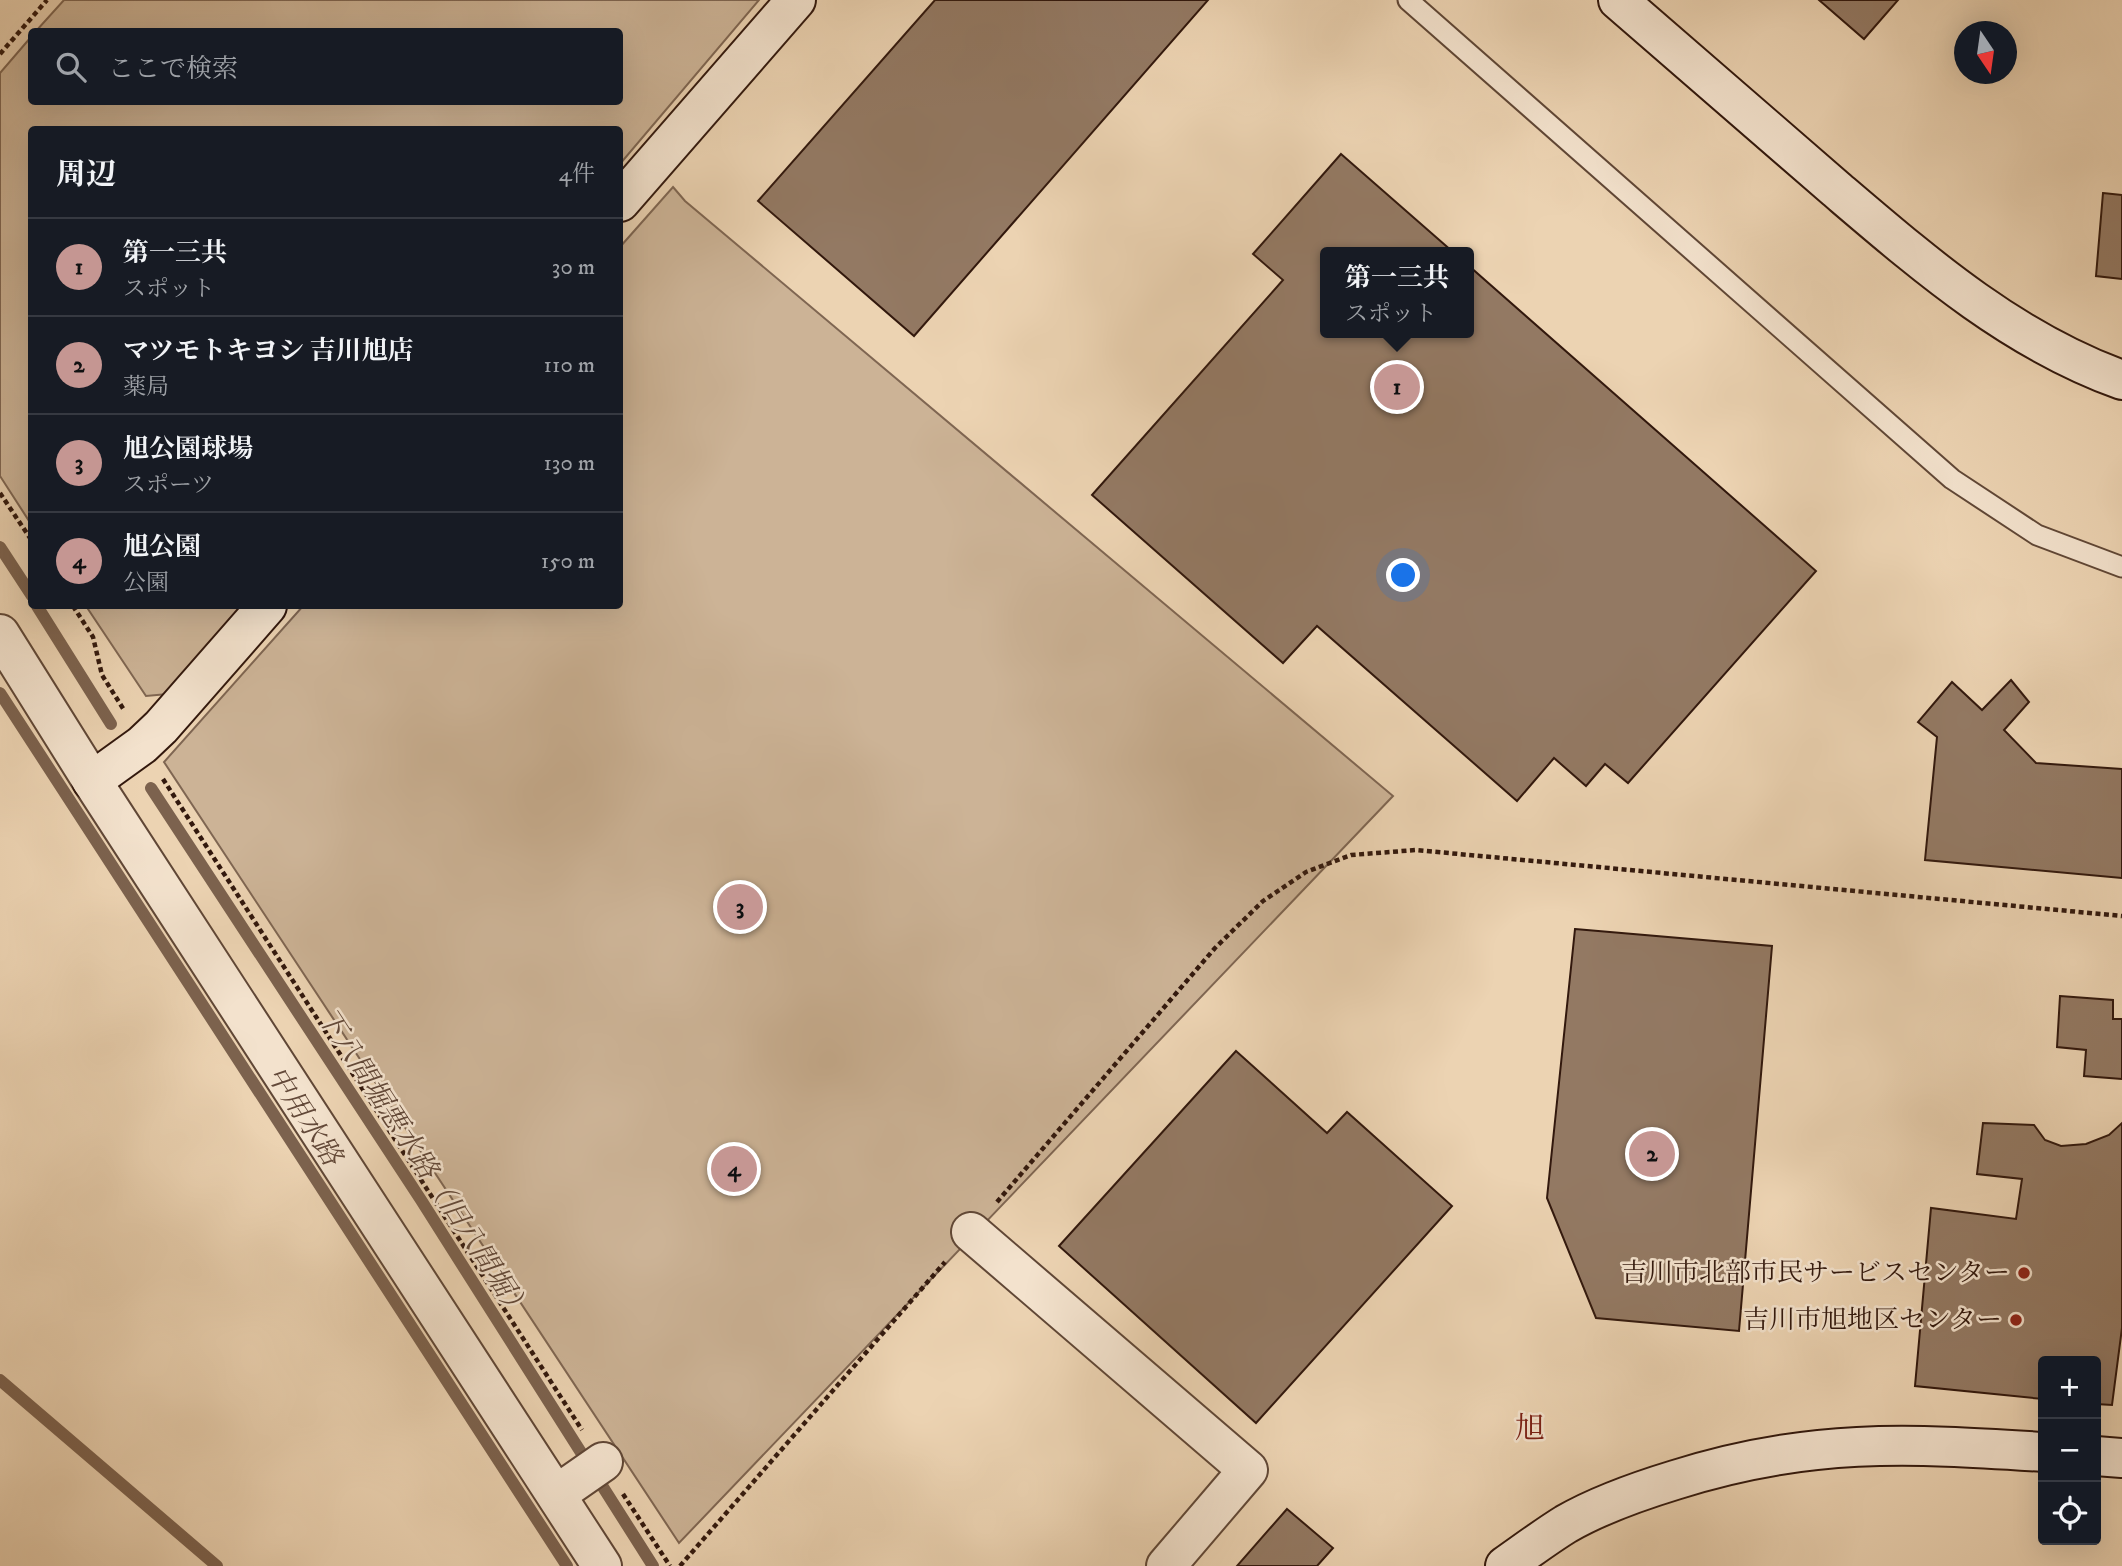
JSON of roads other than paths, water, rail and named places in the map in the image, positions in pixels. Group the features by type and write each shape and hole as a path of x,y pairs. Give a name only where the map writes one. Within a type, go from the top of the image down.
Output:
{"street":[{"path":"623,199 796,0"},
{"path":"1618,0 1929,267 1998,319 2075,363 2122,380"},
{"path":"92,781 142,745 264,609"},
{"path":"0,634 92,781 602,1566"},
{"path":"971,1233 1248,1471 1166,1566"},
{"path":"1505,1566 1568,1523 1644,1489 1775,1453 1845,1445 1921,1444 2038,1452"},
{"path":"2101,1456 2122,1458"},
{"path":"556,1494 603,1462"}],"lane":[{"path":"1408,0 1952,479 2037,535 2122,567"}],"waterway":[{"name":"下八間堀悪水路（旧八間堀）","path":"0,547 28,590"},
{"name":"下八間堀悪水路（旧八間堀）","path":"39,609 111,724"},
{"name":"中用水路","path":"0,693 567,1566"},
{"name":"下八間堀悪水路（旧八間堀）","path":"151,788 421,1200 653,1566"},
{"path":"0,1380 217,1566"}],"place":[{"name":"第一三共","path":"1397,387"},
{"name":"旭公園球場","path":"740,907"},
{"name":"マツモトキヨシ 吉川旭店","path":"1652,1154"},
{"name":"旭公園","path":"734,1169"},
{"name":"吉川市北部市民サービスセンター","path":"2024,1273"},
{"name":"吉川市旭地区センター","path":"2016,1320"}],"district":[{"name":"旭","path":"1530,1429"}]}
